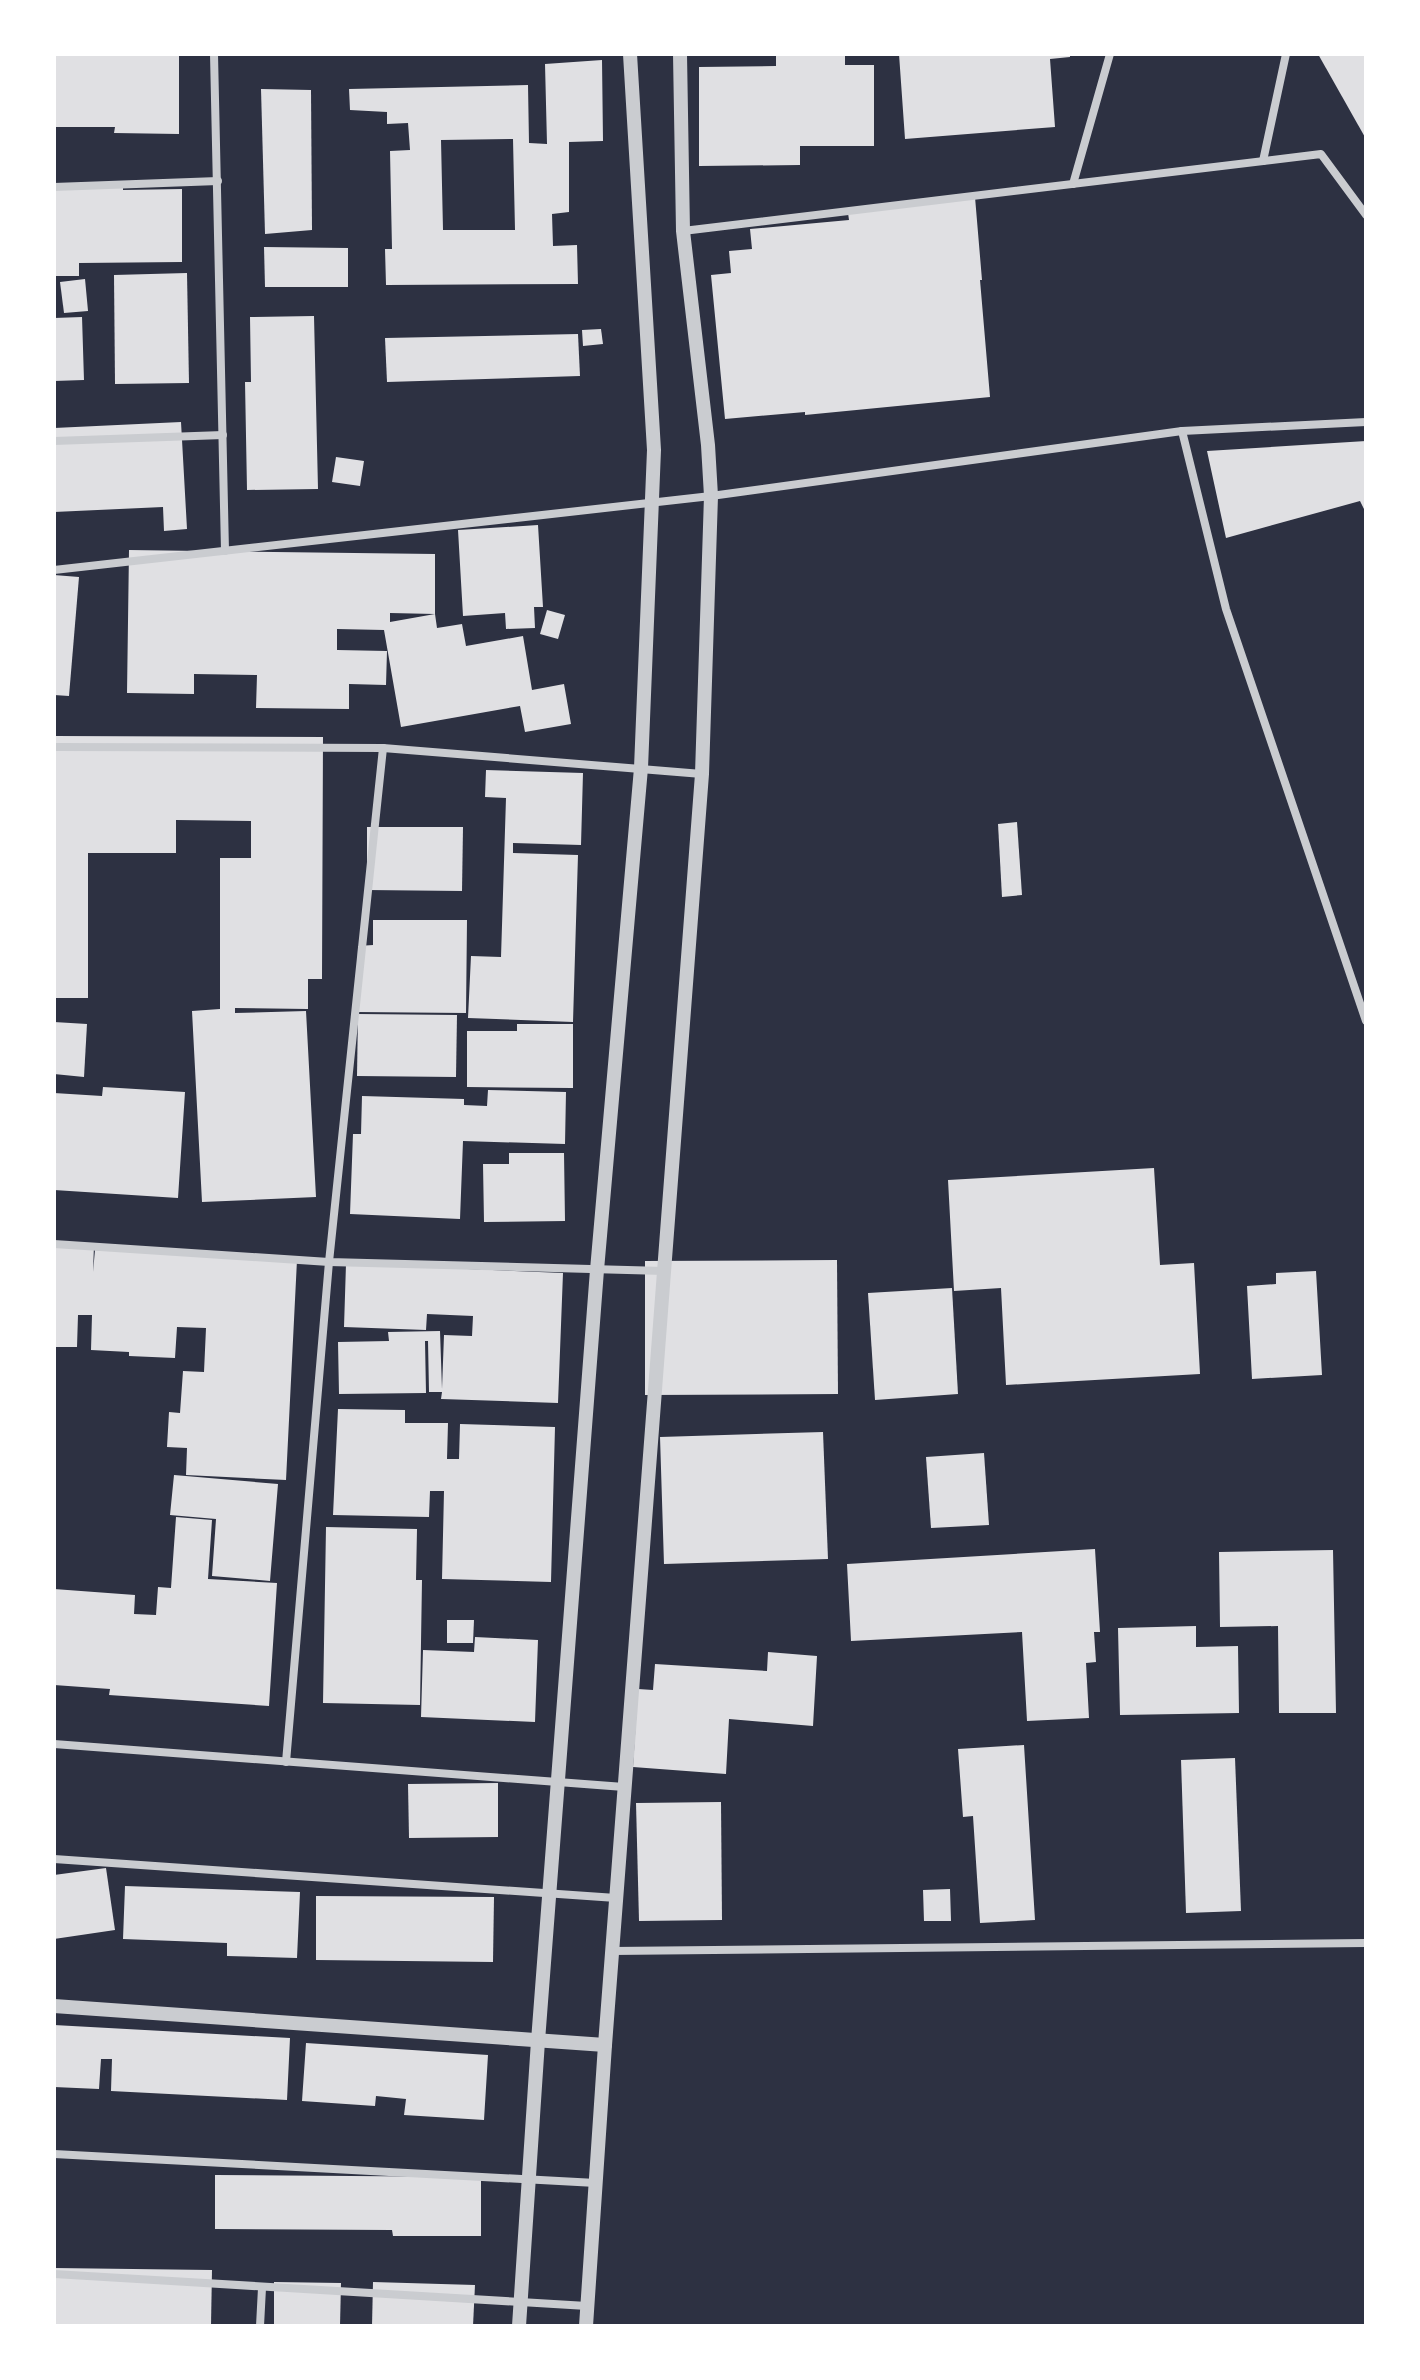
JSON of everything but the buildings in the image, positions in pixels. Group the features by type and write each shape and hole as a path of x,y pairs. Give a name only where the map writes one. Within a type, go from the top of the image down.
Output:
{"street":[{"path":"214,54 225,551"},
{"path":"519,2326 597,1270 641,768 654,450 630,54"},
{"path":"586,2326 702,774 711,496 683,231 680,54"},
{"path":"1073,184 1110,54"},
{"path":"1263,161 1286,54"},
{"path":"683,231 1321,154 1366,215"},
{"path":"54,187 218,181"},
{"path":"54,570 711,496 1182,431 1366,422"},
{"path":"1182,431 1226,609 1366,1021"},
{"path":"54,441 223,435"},
{"path":"54,747 383,748 702,774"},
{"path":"286,1762 329,1262 383,748"},
{"path":"54,1244 329,1262 665,1271"},
{"path":"54,1744 624,1787"},
{"path":"54,1859 616,1898"},
{"path":"612,1951 1366,1943"},
{"path":"54,2006 605,2045"},
{"path":"54,2154 596,2183"},
{"path":"54,2274 587,2306"},
{"path":"260,2326 262,2288"}]}
